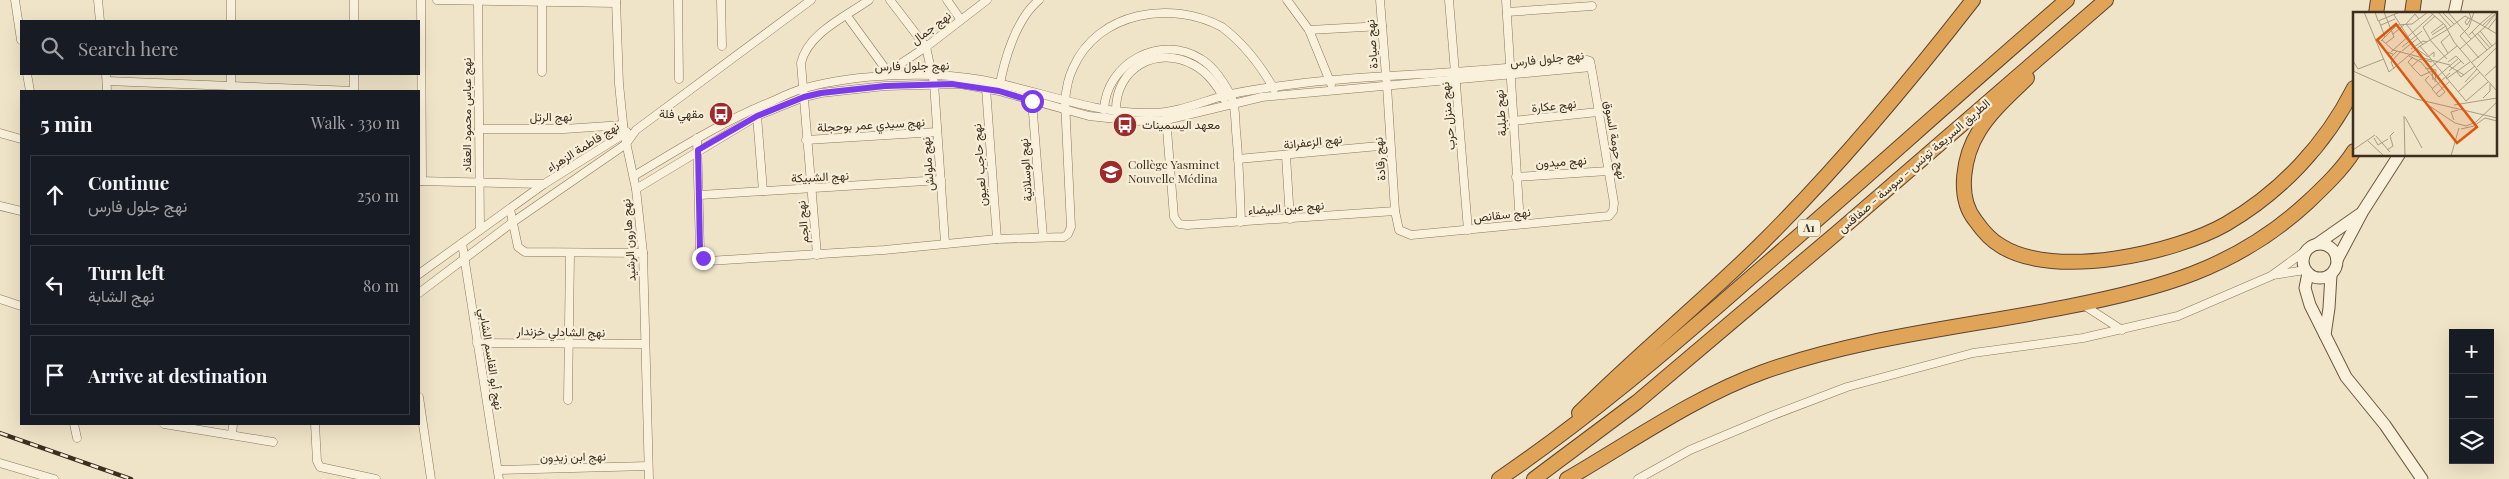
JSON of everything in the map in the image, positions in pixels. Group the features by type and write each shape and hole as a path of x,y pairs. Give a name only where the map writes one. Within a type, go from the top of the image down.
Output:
{"highway":[{"path":"1544,448 1603,389 1710,292 1816,187 1876,119 1973,0"},
{"name":"الطريق السريعة تونس - سوسة - صفاقس","path":"1499,479 1544,448 1633,380 2067,0"},
{"name":"الطريق السريعة تونس - سوسة - صفاقس","path":"1534,479 1563,460 1652,390 1839,232 2068,31 2106,0"},
{"path":"2068,31 1978,131 1970,151 1965,172 1964,195 1968,210 1987,236 2001,247 2035,259 2078,262 2146,253 2175,245 2226,224 2269,194 2302,164 2334,122 2353,90"},
{"path":"1567,479 1684,410 1762,372 1870,344 2115,298 2177,281 2236,255 2290,218 2336,175 2353,152"}],"street":[{"path":"15,0 20,33"},
{"path":"98,0 100,20"},
{"path":"231,0 231,20"},
{"path":"354,0 354,20"},
{"path":"422,0 420,181 544,184"},
{"path":"437,0 616,1"},
{"name":"نهج عباس محمود العقاد","path":"478,0 478,183 480,230"},
{"path":"678,0 679,79"},
{"path":"721,0 722,46"},
{"path":"636,130 811,0"},
{"name":"نهج الجم","path":"817,255 801,63 804,52 810,42 869,0"},
{"path":"890,0 926,47"},
{"path":"947,0 961,20"},
{"name":"نهج جمال","path":"889,74 987,0"},
{"path":"1286,0 1309,30 1333,89"},
{"name":"نهج صيادة","path":"1380,0 1387,86"},
{"name":"نهج منزل حرب","path":"1449,0 1468,230"},
{"name":"نهج طبلبة","path":"1506,0 1512,122 1520,224"},
{"path":"542,1 542,72"},
{"name":"نهج هارون الرشيد","path":"616,1 624,129 634,176 643,253 649,479"},
{"path":"1000,87 1011,43 1036,1"},
{"path":"1507,12 1592,6"},
{"path":"697,138 700,194 700,251 708,261 817,255 996,239 1064,237 1068,234 1071,227 1065,106 1072,68 1094,38 1112,23 1132,13 1157,8 1186,12 1222,27 1254,59 1277,95"},
{"path":"847,16 889,74"},
{"path":"1309,30 1382,26"},
{"name":"نهج ملولش","path":"926,47 934,84 946,243"},
{"path":"1104,110 1107,91 1120,70 1129,62 1155,50 1178,51 1200,59 1216,73 1234,113 1241,222"},
{"path":"1116,111 1116,94 1125,77 1139,66 1157,58 1170,57 1194,64 1210,78 1228,99"},
{"name":"نهج جلول فارس","path":"1228,99 1387,86 1509,70 1591,67"},
{"name":"نهج حومة السوق","path":"1591,67 1614,204 1613,211 1609,216"},
{"name":"نهج جلول فارس","path":"634,176 744,112 803,88 889,74 932,75 1000,87 1108,119 1166,116 1273,87 1386,76 1456,76"},
{"path":"27,75 30,90"},
{"path":"231,75 231,89"},
{"path":"354,75 354,90"},
{"path":"106,78 231,89 292,90"},
{"name":"نهج جلول فارس","path":"636,190 698,150 757,116 804,97 850,89 934,84 960,84 986,88 1000,87 1032,101 1166,116"},
{"name":"نهج رقادة","path":"1387,86 1395,211 1399,230"},
{"name":"نهج حاجب لعيون","path":"986,88 996,239"},
{"name":"نهج الوسلاتية","path":"1032,101 1043,237"},
{"name":"نهج عكارة","path":"1512,122 1598,112"},
{"path":"757,116 763,191"},
{"name":"نهج عين البيضاء","path":"1166,116 1174,217 1179,224 1241,222 1395,211"},
{"name":"نهج الرتل","path":"479,129 624,129"},
{"name":"نهج فاطمة الزهراء","path":"420,273 624,129 636,130"},
{"name":"نهج فاطمة الزهراء","path":"420,292 513,222 626,144 636,130"},
{"name":"نهج سيدي عمر بوحجلة","path":"806,140 937,132"},
{"path":"0,133 20,139"},
{"name":"نهج الزعفرانة","path":"1238,159 1390,146"},
{"path":"1286,156 1290,219"},
{"path":"2271,276 2306,271 2320,278 2331,275 2335,271 2337,260 2363,211 2398,156"},
{"name":"نهج ميدون","path":"1516,177 1608,170"},
{"name":"نهج الشبيكة","path":"700,194 941,180"},
{"path":"0,206 20,211"},
{"path":"510,209 518,247 525,252 643,253"},
{"path":"1638,479 1690,450 1847,387 1973,354 2083,338 2178,316 2271,276 2363,211"},
{"name":"نهج سقانص","path":"1399,230 1411,235 1609,216"},
{"name":"نهج أبو القاسم الشابي","path":"462,243 499,479"},
{"path":"2337,260 2336,254 2328,246 2313,247 2303,260 2306,271 2306,295 2346,377 2385,425 2422,479"},
{"path":"568,400 570,253"},
{"path":"2325,335 2331,275"},
{"path":"0,299 20,306"},
{"path":"2082,304 2122,330"},
{"name":"نهج الشادلي خزندار","path":"477,342 645,344"},
{"path":"420,408 431,479"},
{"path":"74,425 77,438"},
{"path":"170,425 273,442"},
{"path":"232,435 233,425"},
{"path":"315,425 317,461 320,466 376,479"},
{"path":"0,463 54,479"},
{"name":"نهج ابن زيدون","path":"498,470 648,466"}],"railway":[{"path":"0,433 131,479"}],"place":[{"name":"مقهي فلة","path":"721,114"},
{"name":"معهد اليسمينات","path":"1125,125"},
{"name":"Collège Yasminet Nouvelle Médina","path":"1111,172"}],"route":[{"path":"703,258 700,251 698,150 757,116 804,97 821,93 885,86 960,84 999,91 1032,101"}]}
